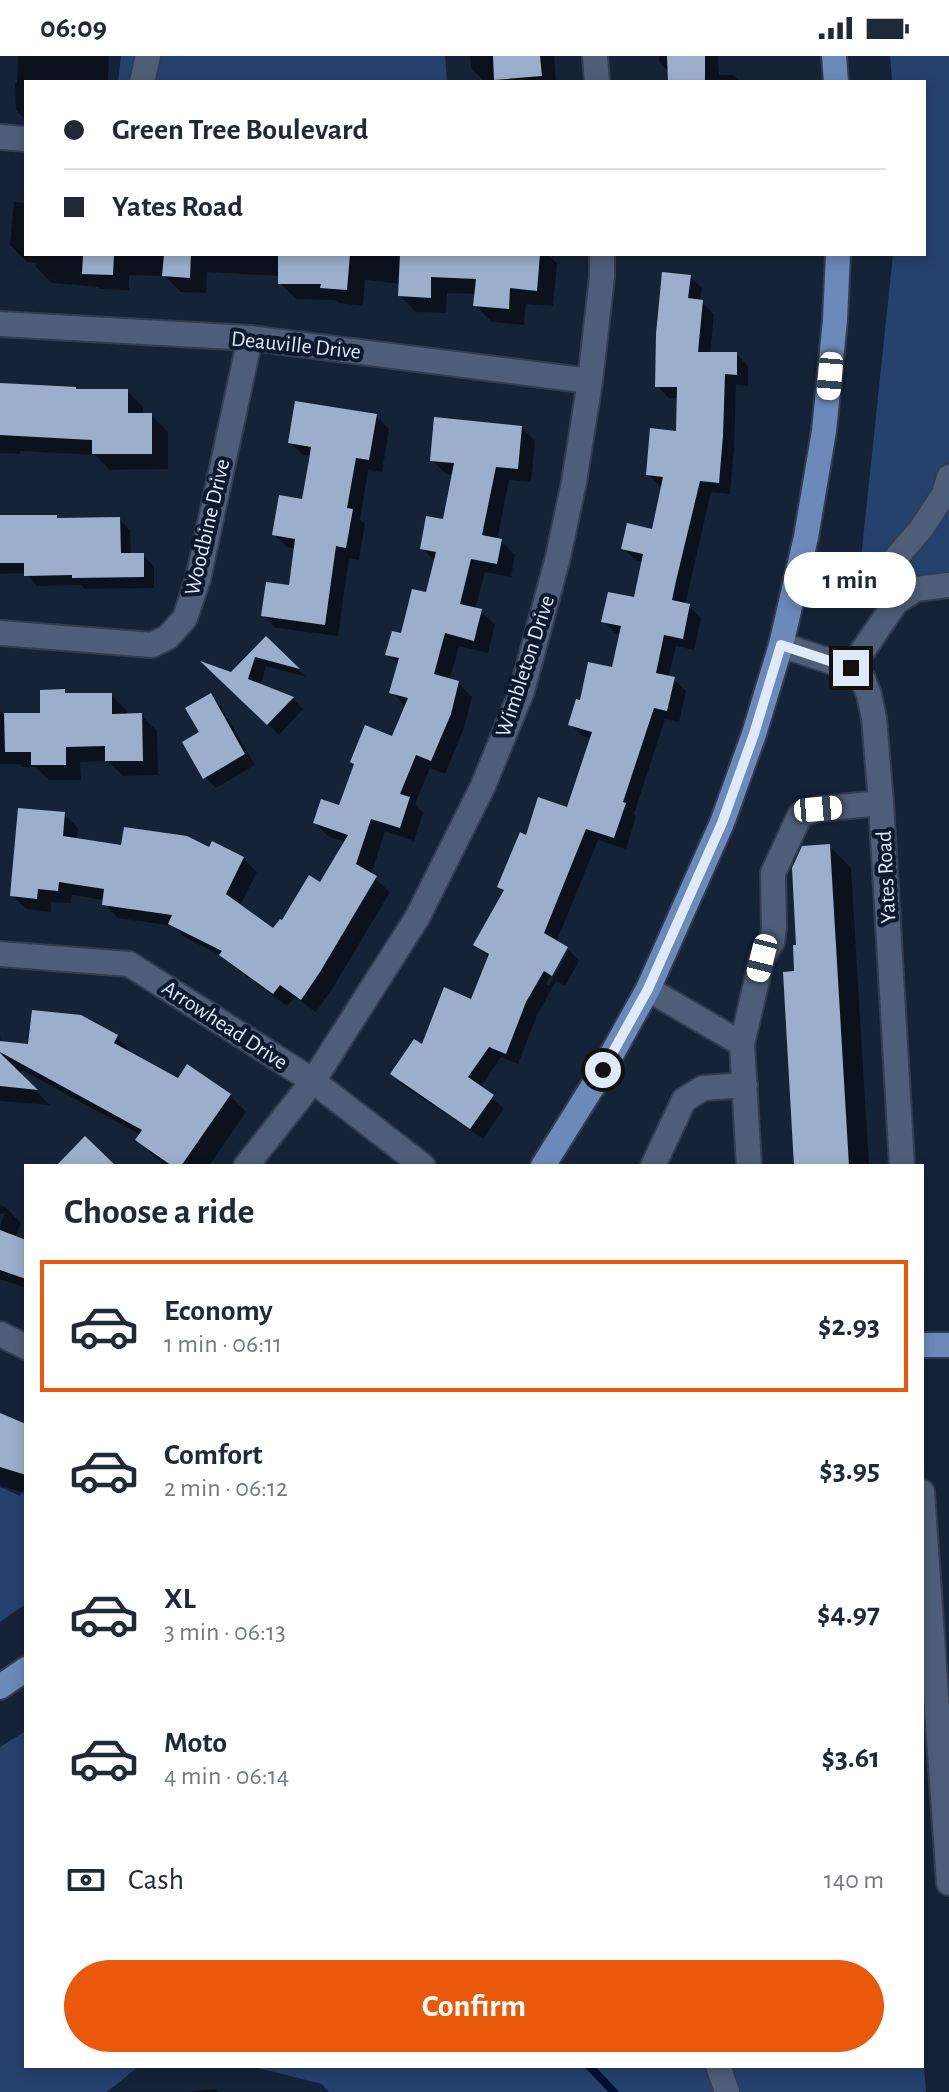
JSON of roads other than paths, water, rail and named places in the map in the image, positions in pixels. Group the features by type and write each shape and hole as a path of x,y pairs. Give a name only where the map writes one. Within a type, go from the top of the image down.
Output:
{"main road":[{"path":"834,56 836,80"},
{"path":"544,1164 603,1070 648,989 722,823 754,734 781,645 806,537 824,431 838,256"},
{"path":"924,1345 949,1345"},
{"path":"0,1687 24,1670"}],"street":[{"path":"142,80 148,56"},
{"path":"595,56 597,80"},
{"path":"0,137 24,139"},
{"name":"Wimbleton Drive","path":"248,1164 313,1081 417,918 483,786 522,691 558,557 574,482 590,381 602,256"},
{"name":"Deauville Drive","path":"0,324 250,338 590,381"},
{"name":"Woodbine Drive","path":"0,633 152,645 168,637 185,618 198,579 250,338"},
{"path":"896,602 887,585 888,567 921,529 944,494 949,477"},
{"path":"781,645 851,668 896,602 916,589 949,585"},
{"name":"Yates Road","path":"851,668 863,679 874,718 902,1164"},
{"path":"749,1164 742,1044 762,958 772,942 773,873 800,815 818,809 881,803"},
{"name":"Arrowhead Drive","path":"0,954 129,964 313,1081 420,1164"},
{"path":"648,989 742,1044"},
{"path":"654,1164 684,1100 703,1088 745,1085"},
{"path":"0,1334 24,1346"},
{"path":"924,1552 928,1673 949,1883"},
{"path":"719,2068 727,2092"}],"waterway":[{"path":"591,2068 614,2092"}]}
